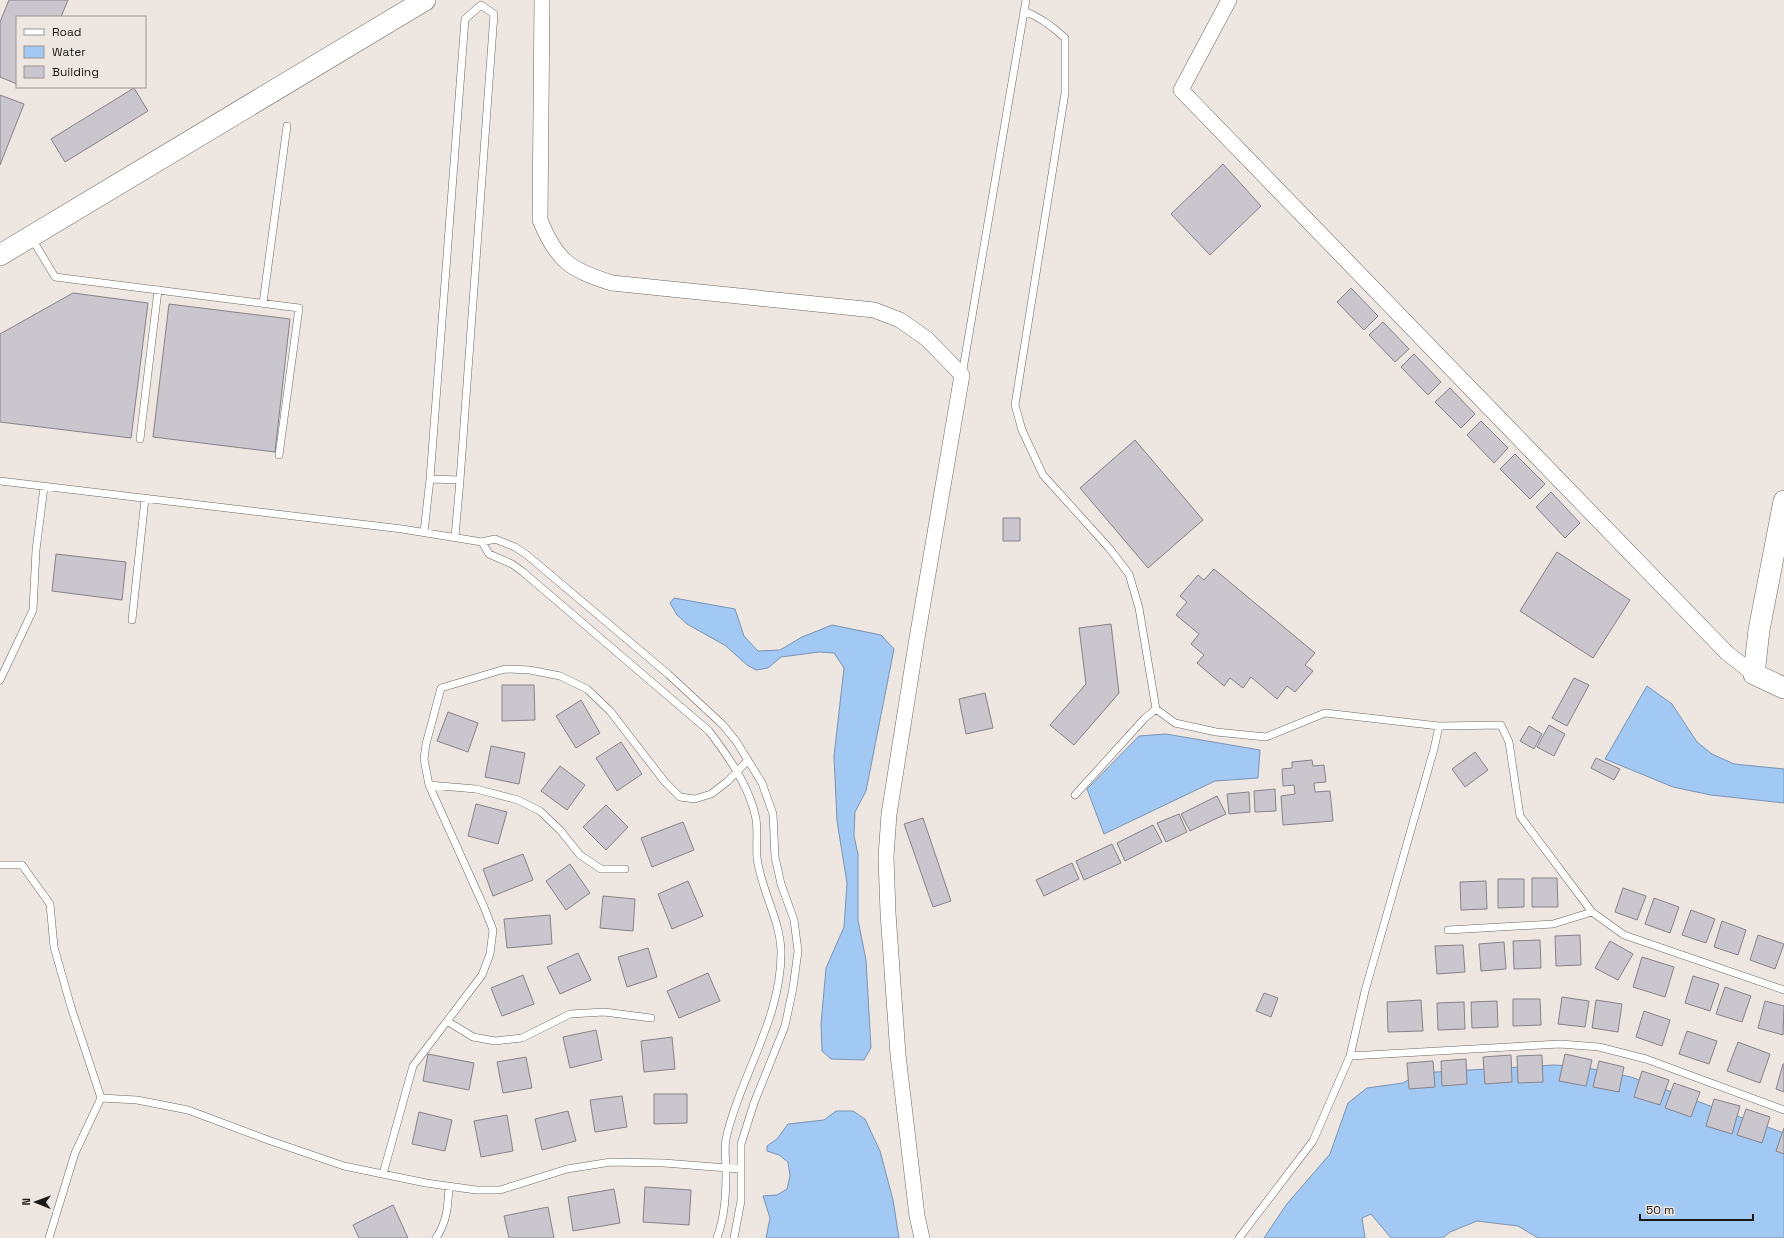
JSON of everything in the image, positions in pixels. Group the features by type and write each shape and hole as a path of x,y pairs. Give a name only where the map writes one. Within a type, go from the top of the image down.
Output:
{"main road":[{"path":"0,255 425,0"},
{"path":"1784,501 1758,630 1754,674 1784,688"}],"street":[{"path":"542,0 540,220 547,238 566,263 583,274 612,283 874,310 900,320 927,339 962,375 889,814 886,857 888,913 898,1055 917,1216 922,1238"},
{"path":"1228,0 1181,90 1727,653 1754,674"}],"lane":[{"path":"962,375 1026,0"},
{"path":"424,532 430,479 465,19 480,3 494,14 455,537"},
{"path":"1024,11 1037,16 1051,25 1065,38 1065,93 1015,405 1022,430 1043,475 1109,548 1129,574 1139,608 1156,709 1175,722 1216,732 1266,737 1325,713 1439,726 1501,725 1509,742 1520,816 1592,912 1624,935 1784,990"},
{"path":"263,303 287,126"},
{"path":"31,237 55,277 299,308 279,456"},
{"path":"140,439 158,290"},
{"path":"430,479 460,480"},
{"path":"0,481 424,532 482,542 495,539 515,546 527,555 702,704 723,725 748,760 762,783 773,814 775,857 781,884 794,920 798,951 794,988 784,1026 752,1110 741,1144 741,1201 734,1238"},
{"path":"0,680 33,610 36,550 44,487"},
{"path":"132,620 145,498"},
{"path":"482,542 489,554 512,564 523,572 709,731 723,749 747,791 756,818 757,858 764,888 776,923 781,951 778,986 767,1023 738,1099 726,1141 726,1199 717,1238"},
{"path":"383,1174 413,1066 482,975 490,954 493,930 429,785 424,759 426,744 441,688 505,670 530,670 560,676 587,689 610,711 665,782 680,797 695,799 711,794 728,781 748,760"},
{"path":"1076,795 1145,718 1156,709"},
{"path":"1239,1238 1313,1141 1350,1056 1365,992 1434,749 1439,726"},
{"path":"429,785 476,788 518,800 540,811 560,830 580,855 601,869 625,869"},
{"path":"0,865 22,865 50,904 54,947 71,1007 101,1098 75,1153 49,1238"},
{"path":"1448,930 1553,924 1592,912"},
{"path":"447,1021 473,1037 495,1042 522,1038 570,1014 604,1012 651,1018"},
{"path":"1350,1056 1560,1044 1599,1047 1646,1059 1784,1110"},
{"path":"101,1098 137,1100 188,1110 268,1140 344,1166 448,1187 476,1190 500,1190 567,1169 611,1162 664,1163 740,1169"},
{"path":"436,1238 443,1228 448,1208 448,1187"}],"water":[{"path":"674,598 735,609 744,636 758,651 780,650 802,637 832,625 881,635 894,649 866,791 855,812 854,836 858,854 858,920 866,960 871,1048 864,1060 831,1059 822,1051 821,1024 826,968 844,927 847,883 837,821 834,756 844,668 834,653 819,652 781,657 768,668 756,670 747,665 726,646 687,624 677,615 670,603"},
{"path":"1647,686 1672,704 1697,742 1712,754 1734,764 1784,769 1784,803 1711,795 1673,787 1605,759"},
{"path":"1166,734 1260,750 1258,778 1215,781 1104,834 1087,789 1139,736"},
{"path":"1553,1065 1578,1066 1631,1077 1784,1133 1784,1238 1538,1238 1518,1226 1477,1221 1450,1232 1443,1238 1391,1238 1371,1214 1362,1218 1365,1238 1264,1238 1286,1205 1330,1154 1348,1103 1367,1088 1403,1083 1420,1073"},
{"path":"836,1111 853,1111 865,1119 880,1151 893,1200 899,1238 766,1238 770,1218 763,1196 777,1195 787,1189 790,1176 788,1162 779,1155 767,1151 767,1146 777,1139 788,1124 824,1120"}],"building":[{"path":"9,0 68,0 61,16 16,16 16,84 0,77 0,22"},
{"path":"134,88 148,111 65,162 51,139"},
{"path":"0,95 24,104 0,165"},
{"path":"1223,164 1261,206 1210,255 1171,214"},
{"path":"1351,288 1378,316 1364,330 1337,302"},
{"path":"73,293 148,303 131,438 0,422 0,334"},
{"path":"169,304 290,319 275,452 153,437"},
{"path":"1383,322 1409,349 1395,362 1369,335"},
{"path":"1414,354 1441,382 1428,395 1401,367"},
{"path":"1450,388 1475,414 1461,428 1435,402"},
{"path":"1481,421 1508,448 1494,463 1467,435"},
{"path":"1135,440 1203,520 1148,568 1080,488"},
{"path":"1515,454 1545,484 1530,499 1500,469"},
{"path":"1551,492 1580,523 1565,538 1536,507"},
{"path":"1003,518 1020,518 1020,541 1003,541"},
{"path":"1557,552 1630,600 1593,658 1520,611"},
{"path":"56,554 126,562 122,600 52,591"},
{"path":"1214,569 1315,653 1305,665 1313,671 1295,692 1287,686 1277,699 1251,677 1243,688 1230,678 1224,686 1197,663 1204,655 1191,644 1199,634 1176,615 1187,602 1180,596 1198,575 1204,580"},
{"path":"1111,624 1119,693 1074,745 1050,725 1086,684 1079,628"},
{"path":"1574,678 1589,685 1567,726 1552,718"},
{"path":"502,685 534,685 535,720 502,721"},
{"path":"985,693 993,728 966,734 959,699"},
{"path":"581,700 600,733 576,748 556,716"},
{"path":"448,712 478,723 468,752 437,741"},
{"path":"1549,725 1565,734 1554,756 1537,747"},
{"path":"1529,726 1542,734 1534,749 1520,741"},
{"path":"621,742 642,774 617,791 596,758"},
{"path":"491,746 525,753 519,784 485,777"},
{"path":"1475,752 1488,770 1465,787 1452,769"},
{"path":"1596,758 1620,769 1614,780 1591,768"},
{"path":"1312,760 1313,766 1324,765 1326,782 1314,783 1315,792 1330,791 1333,821 1283,825 1281,796 1295,794 1294,785 1283,786 1282,769 1292,768 1292,762"},
{"path":"560,766 585,785 567,810 541,791"},
{"path":"1275,789 1276,811 1255,812 1254,791"},
{"path":"1249,792 1250,812 1229,814 1227,794"},
{"path":"1217,796 1226,814 1190,831 1181,814"},
{"path":"476,804 507,812 498,844 468,836"},
{"path":"606,805 628,827 606,850 583,827"},
{"path":"1179,814 1187,832 1166,842 1157,823"},
{"path":"923,818 951,901 933,907 904,824"},
{"path":"683,822 694,850 652,867 641,838"},
{"path":"1153,825 1162,842 1125,861 1117,843"},
{"path":"1112,844 1121,863 1084,880 1076,861"},
{"path":"523,854 533,880 493,896 483,869"},
{"path":"1072,863 1079,879 1044,896 1036,880"},
{"path":"570,864 590,893 566,910 546,881"},
{"path":"1532,878 1557,878 1558,907 1532,907"},
{"path":"1498,879 1524,879 1524,907 1498,908"},
{"path":"688,881 703,916 672,929 658,894"},
{"path":"1486,881 1487,909 1461,910 1460,882"},
{"path":"1623,888 1646,896 1637,920 1615,912"},
{"path":"603,896 635,899 633,931 600,928"},
{"path":"1654,898 1679,907 1670,933 1645,924"},
{"path":"1691,910 1715,919 1706,943 1682,935"},
{"path":"550,915 552,944 507,948 504,919"},
{"path":"1722,921 1746,930 1738,955 1714,947"},
{"path":"1580,935 1581,965 1556,966 1555,936"},
{"path":"1758,935 1784,944 1775,969 1750,960"},
{"path":"1540,940 1541,968 1514,969 1513,941"},
{"path":"1610,941 1633,954 1618,980 1595,968"},
{"path":"1504,942 1506,969 1481,971 1479,944"},
{"path":"1463,945 1465,972 1437,974 1435,946"},
{"path":"648,948 657,977 627,987 618,957"},
{"path":"578,953 591,980 560,994 547,967"},
{"path":"1642,957 1674,967 1665,997 1633,987"},
{"path":"708,973 720,1001 679,1018 667,991"},
{"path":"523,975 534,1004 502,1016 491,988"},
{"path":"1693,976 1719,984 1710,1011 1685,1003"},
{"path":"1725,987 1751,996 1742,1022 1716,1014"},
{"path":"1264,993 1278,998 1271,1017 1256,1011"},
{"path":"1562,997 1589,1001 1585,1027 1558,1024"},
{"path":"1513,999 1540,999 1541,1025 1513,1026"},
{"path":"1421,1000 1423,1031 1388,1032 1387,1002"},
{"path":"1596,1000 1622,1004 1618,1032 1592,1028"},
{"path":"1497,1001 1498,1027 1472,1028 1471,1002"},
{"path":"1765,1001 1784,1006 1783,1035 1758,1028"},
{"path":"1464,1002 1465,1029 1438,1030 1437,1003"},
{"path":"1644,1011 1670,1020 1662,1046 1636,1037"},
{"path":"596,1030 602,1060 570,1068 563,1037"},
{"path":"1687,1031 1717,1041 1709,1064 1679,1054"},
{"path":"672,1037 675,1069 644,1072 641,1041"},
{"path":"1738,1042 1770,1054 1760,1083 1727,1071"},
{"path":"428,1054 474,1063 469,1090 423,1081"},
{"path":"1565,1054 1592,1060 1586,1086 1559,1081"},
{"path":"1511,1055 1512,1082 1485,1084 1483,1057"},
{"path":"1542,1055 1543,1082 1518,1083 1517,1056"},
{"path":"526,1057 532,1088 503,1093 497,1062"},
{"path":"1466,1059 1467,1084 1442,1086 1441,1061"},
{"path":"1433,1061 1435,1087 1409,1089 1407,1063"},
{"path":"1599,1061 1624,1067 1619,1092 1593,1087"},
{"path":"1784,1064 1784,1092 1776,1089"},
{"path":"1642,1071 1669,1080 1660,1105 1634,1097"},
{"path":"1674,1083 1700,1092 1691,1117 1665,1108"},
{"path":"654,1094 687,1094 687,1123 654,1124"},
{"path":"622,1096 627,1127 595,1132 590,1100"},
{"path":"1714,1099 1740,1106 1732,1134 1706,1126"},
{"path":"1746,1109 1770,1117 1762,1143 1737,1135"},
{"path":"568,1111 576,1141 542,1150 535,1119"},
{"path":"419,1112 452,1120 445,1151 412,1144"},
{"path":"507,1115 513,1151 481,1157 474,1121"},
{"path":"1784,1128 1784,1154 1776,1151"},
{"path":"645,1187 691,1190 689,1225 643,1222"},
{"path":"614,1189 620,1223 573,1231 568,1197"},
{"path":"393,1205 408,1238 359,1238 353,1225"},
{"path":"548,1207 554,1238 509,1238 504,1216"}]}
